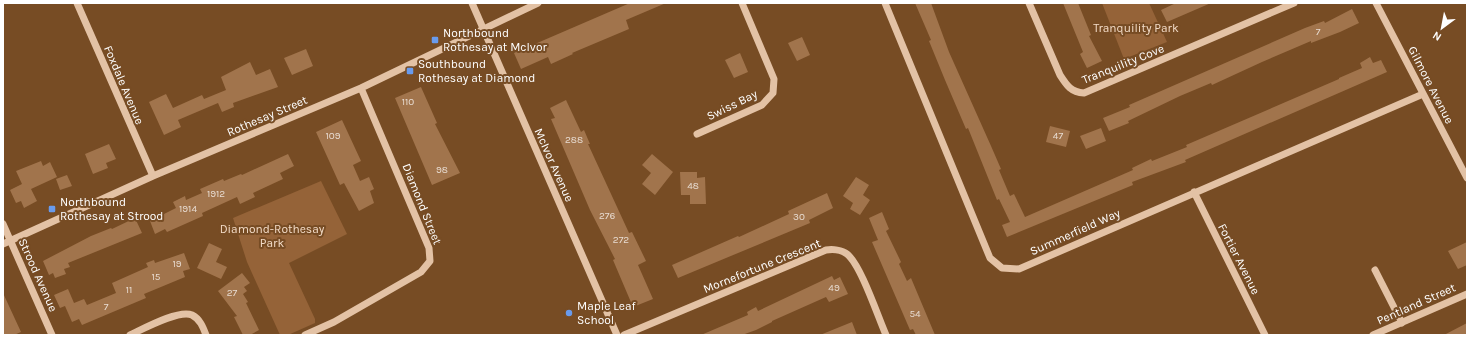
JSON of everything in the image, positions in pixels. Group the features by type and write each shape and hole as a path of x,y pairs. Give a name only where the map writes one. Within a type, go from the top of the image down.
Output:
{"street":[{"name":"Foxdale Avenue","path":"77,3 153,176"},
{"name":"McIvor Avenue","path":"472,3 617,335"},
{"name":"Rothesay Street","path":"3,244 153,176 361,88 538,3"},
{"name":"Swiss Bay","path":"697,134 762,105 773,93 774,79 742,3"},
{"name":"Summerfield Way","path":"885,3 990,258 1002,268 1019,269 1423,94"},
{"name":"Tranquility Cove","path":"1029,3 1060,75 1066,85 1075,92 1084,93 1294,3"},
{"name":"Gilmore Avenue","path":"1376,3 1467,178"},
{"name":"Diamond Street","path":"305,335 334,322 421,272 430,261 429,248 361,88"},
{"name":"Fortier Avenue","path":"1194,192 1265,335"},
{"name":"Strood Avenue","path":"3,224 52,335"},
{"name":"Mornefortune Crescent","path":"624,335 826,250 834,249 847,254 856,264 886,335"},
{"path":"1375,270 1402,322"},
{"name":"Pentland Street","path":"1373,335 1467,294"},
{"path":"130,335 180,313 192,315 202,324 206,335"}],"green space":[{"name":"Tranquility Park","path":"1102,3 1149,3 1167,42 1124,59"},
{"name":"Diamond-Rothesay Park","path":"321,181 347,234 289,263 315,319 315,323 288,335 280,335 247,262 233,218"}],"building":[{"path":"630,3 666,3 626,20 629,29 572,53 573,54 551,64 548,57 521,69 514,53"},
{"path":"915,3 931,3 949,52 1001,169 999,170 1010,196 1014,194 1025,217 1133,170 1132,168 1151,159 1152,161 1187,147 1186,145 1339,79 1362,68 1360,63 1370,57 1373,63 1381,60 1387,72 1185,160 1186,162 1132,182 1133,185 1007,237 1002,225 1010,222 999,199 997,200 968,128 966,129 929,41 931,40"},
{"path":"1063,3 1078,3 1091,35 1089,36 1102,61 1087,68 1080,54 1083,52"},
{"path":"1176,3 1211,3 1167,22 1161,10"},
{"path":"1352,9 1359,23 1311,43 1311,41 1212,85 1211,83 1180,96 1128,121 1129,123 1109,131 1103,118 1130,107 1129,105 1305,28 1324,21 1325,23"},
{"path":"802,37 810,55 797,61 788,43"},
{"path":"306,49 313,66 292,75 284,58"},
{"path":"740,53 748,72 734,78 725,60"},
{"path":"250,62 256,75 270,69 278,87 233,103 234,107 222,112 218,103 178,120 181,127 164,135 149,102 166,94 173,108 202,95 204,99 226,90 221,77"},
{"path":"421,87 437,123 435,124 460,173 432,185 395,98"},
{"path":"566,100 581,132 584,130 590,144 588,144 629,233 632,232 646,261 638,265 653,299 633,307 613,260 615,259 590,210 551,119 555,118 550,108"},
{"path":"342,120 361,161 353,165 360,181 369,177 374,189 370,191 374,203 359,211 344,183 340,185 316,132"},
{"path":"1050,126 1070,131 1066,147 1046,142"},
{"path":"1101,128 1106,141 1086,149 1080,136"},
{"path":"109,144 116,159 106,163 108,168 93,174 85,154"},
{"path":"288,154 294,166 280,173 283,179 253,193 255,197 240,204 237,197 202,213 203,216 167,232 165,229 155,234 150,221 176,208 173,202 185,196 186,200 202,193 200,189 223,179 224,181 241,174 242,175"},
{"path":"652,154 673,172 655,195 642,184 651,173 642,165"},
{"path":"41,161 43,166 50,162 57,177 31,189 37,201 24,208 21,201 16,203 10,190 22,184 16,171"},
{"path":"680,172 697,172 697,178 705,177 706,204 690,204 690,195 681,195"},
{"path":"67,175 72,186 60,190 56,179"},
{"path":"856,177 869,185 863,195 870,200 860,215 850,209 853,203 843,196"},
{"path":"827,193 833,208 809,220 810,223 678,278 672,265 789,214 788,211"},
{"path":"882,212 889,229 886,231 901,262 899,264 907,281 911,278 935,335 916,335 913,329 910,330 872,242 878,240 869,218"},
{"path":"135,218 142,233 68,263 70,267 64,269 66,274 55,278 53,273 49,275 43,261 91,236 111,228 112,229"},
{"path":"1467,242 1467,265 1458,269 1448,251"},
{"path":"209,243 222,249 216,262 227,267 221,279 197,268"},
{"path":"184,253 190,269 183,271 185,277 144,294 146,298 82,325 79,319 72,322 65,306 60,308 54,295 68,289 74,303 84,299 87,305 116,293 112,283 148,267 146,263 154,260 155,263"},
{"path":"242,273 250,283 244,287 247,291 243,294 248,302 246,303 259,330 250,335 243,335 234,317 237,316 218,291"},
{"path":"832,276 834,280 840,277 848,294 829,302 826,297 772,321 756,330 742,335 701,335 748,315 747,312 756,307 758,311"},
{"path":"3,293 21,332 14,335 3,335"},
{"path":"852,322 857,335 820,335"},
{"path":"1467,323 1467,335 1444,335"}],"place":[{"name":"Northbound Rothesay at McIvor","path":"435,40"},
{"name":"Southbound Rothesay at Diamond","path":"410,71"},
{"name":"Northbound Rothesay at Strood","path":"52,209"},
{"name":"Maple Leaf School","path":"569,313"}]}
